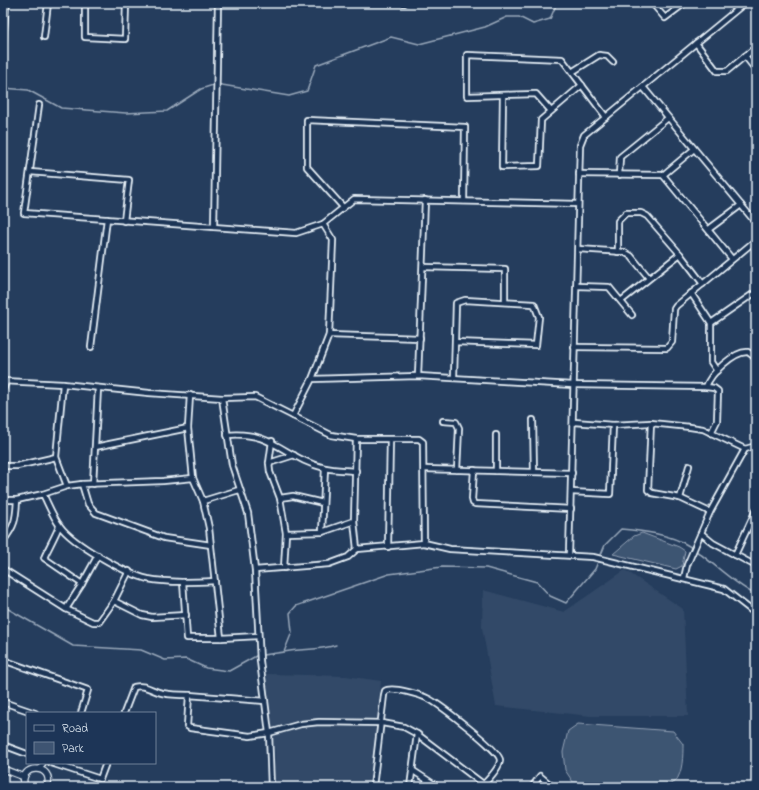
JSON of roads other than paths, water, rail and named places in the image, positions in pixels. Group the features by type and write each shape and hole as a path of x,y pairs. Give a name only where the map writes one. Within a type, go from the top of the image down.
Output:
{"street":[{"path":"3,44 6,3"},
{"path":"44,37 48,3"},
{"path":"85,3 85,37 125,39 126,3"},
{"path":"214,227 218,3"},
{"path":"360,3 404,3"},
{"path":"652,3 665,18 684,3"},
{"path":"569,554 574,422 573,385 580,145 584,135 745,3"},
{"path":"696,43 717,71 727,72 756,47"},
{"path":"552,111 536,94 467,96 467,55 562,59 606,117"},
{"path":"572,72 599,55 608,56 613,62"},
{"path":"745,56 756,70"},
{"path":"503,95 502,167 539,166 541,120 582,86"},
{"path":"643,87 756,223"},
{"path":"39,105 24,213 296,233 323,224 354,199 578,204"},
{"path":"619,175 620,157 668,118"},
{"path":"343,207 307,167 307,120 465,127 464,201"},
{"path":"579,174 663,175 694,149"},
{"path":"30,172 129,180 124,221"},
{"path":"663,175 732,259"},
{"path":"418,376 425,200"},
{"path":"708,229 741,205"},
{"path":"618,252 618,221 626,213 641,213 647,216 680,254 703,284"},
{"path":"91,347 107,219"},
{"path":"293,416 312,379 329,335 333,240 323,224"},
{"path":"574,347 667,348 672,342 674,309 691,293 756,240"},
{"path":"578,249 624,252 631,256 649,278"},
{"path":"621,301 680,254"},
{"path":"422,267 505,269 505,302"},
{"path":"577,286 609,287 632,314"},
{"path":"691,293 711,323 711,362 717,371"},
{"path":"711,323 752,294 756,294"},
{"path":"454,378 456,303 465,300 534,304 539,317 536,346 455,342"},
{"path":"329,335 420,338"},
{"path":"706,387 708,379 733,356 744,352 752,353 756,358"},
{"path":"312,379 418,376 573,385 714,388 718,391 717,421 711,433"},
{"path":"3,390 4,381 63,384 222,398 255,398 331,435 356,439 421,440 423,445 424,469 424,543"},
{"path":"63,384 56,457 67,486"},
{"path":"93,484 98,388"},
{"path":"190,395 188,428 193,478 203,501 211,545 220,638"},
{"path":"222,398 232,465 239,490 248,513 255,570 260,661 269,733 271,787"},
{"path":"533,420 534,472"},
{"path":"443,421 456,422 458,425 457,470"},
{"path":"574,422 613,425 651,423 690,427 711,433 745,449 756,446"},
{"path":"651,423 648,490 652,493 680,498 710,512"},
{"path":"571,492 610,494 613,425"},
{"path":"95,446 188,428"},
{"path":"228,435 244,433 272,441 294,455 325,468 356,470"},
{"path":"496,435 496,471"},
{"path":"356,439 354,521 358,548"},
{"path":"388,547 390,440"},
{"path":"272,441 269,463 270,472 280,498 286,533 284,568"},
{"path":"684,578 692,554 702,534 710,512 745,449"},
{"path":"269,463 294,455"},
{"path":"3,466 17,466 56,457"},
{"path":"680,498 689,466"},
{"path":"322,532 325,468"},
{"path":"424,469 572,473"},
{"path":"474,470 472,499 473,503 475,504 571,509"},
{"path":"3,500 17,500 43,494 67,486 82,484 163,481 193,478"},
{"path":"82,484 88,504 96,513 164,538 211,545"},
{"path":"203,501 239,490"},
{"path":"43,494 59,526 79,544 129,571 149,579 183,582 215,581"},
{"path":"280,498 293,496 323,503"},
{"path":"3,541 12,530 16,520 17,500"},
{"path":"735,555 756,510"},
{"path":"286,533 322,532 354,521"},
{"path":"59,526 50,547 44,554 44,558 47,562 82,584"},
{"path":"702,534 713,543 756,566"},
{"path":"255,570 329,564 348,557 358,548 388,547 424,543 450,548 569,554 608,560 724,589 756,614"},
{"path":"66,609 98,555"},
{"path":"3,569 66,609 96,623 102,620 114,602 129,571"},
{"path":"183,582 187,638 258,636"},
{"path":"114,602 142,615 152,617 186,615"},
{"path":"3,660 88,690 81,712"},
{"path":"124,712 134,687 145,686 160,693 265,701"},
{"path":"189,695 187,724 190,728 250,736 269,733 301,724 319,722 382,723 404,727 417,734 482,786 498,766 500,760 499,754 482,738 428,699 411,693 388,689 384,695 382,723 373,787"},
{"path":"3,702 32,712"},
{"path":"410,787 417,734"},
{"path":"3,745 26,754"},
{"path":"40,769 42,764"},
{"path":"64,765 100,780 106,764"},
{"path":"3,769 24,777"},
{"path":"24,777 32,769 40,769 47,774 49,786"},
{"path":"412,770 438,787"},
{"path":"532,787 540,776 553,787"},
{"path":"24,777 25,787"}],"waterway":[{"path":"3,88 28,90 61,108 126,113 167,111 201,89 216,84 289,96 307,91 316,65 391,37 419,44 485,27 507,17 519,17 533,24 550,19 557,3"},
{"path":"3,606 73,646 141,650 165,660 186,659 206,668 229,671 256,656 284,652 292,632 290,613 296,606 389,574 442,567 486,568 537,582 550,596 566,603 595,569 605,545 621,529 656,534 682,542 738,584 756,595"},
{"path":"284,652 323,648 336,645"}]}
